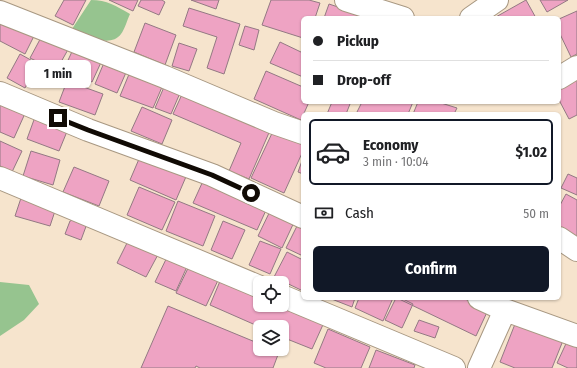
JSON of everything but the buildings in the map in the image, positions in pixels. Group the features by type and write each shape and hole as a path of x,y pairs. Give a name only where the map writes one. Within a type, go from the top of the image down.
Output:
{"street":[{"path":"5,0 0,12 165,77 274,123 301,132"},
{"path":"346,0 397,16"},
{"path":"474,16 497,0"},
{"path":"561,77 577,67"},
{"path":"0,93 88,130 212,175 301,216"},
{"path":"0,178 253,283"},
{"path":"561,239 577,250"},
{"path":"289,299 454,368"},
{"path":"483,300 505,310 577,336"},
{"path":"479,368 505,310"}],"green space":[{"path":"91,0 107,2 130,14 121,34 116,38 104,41 72,29"},
{"path":"0,282 29,285 39,304 24,320 0,336"}],"route":[{"path":"58,118 212,175 251,193"}]}
